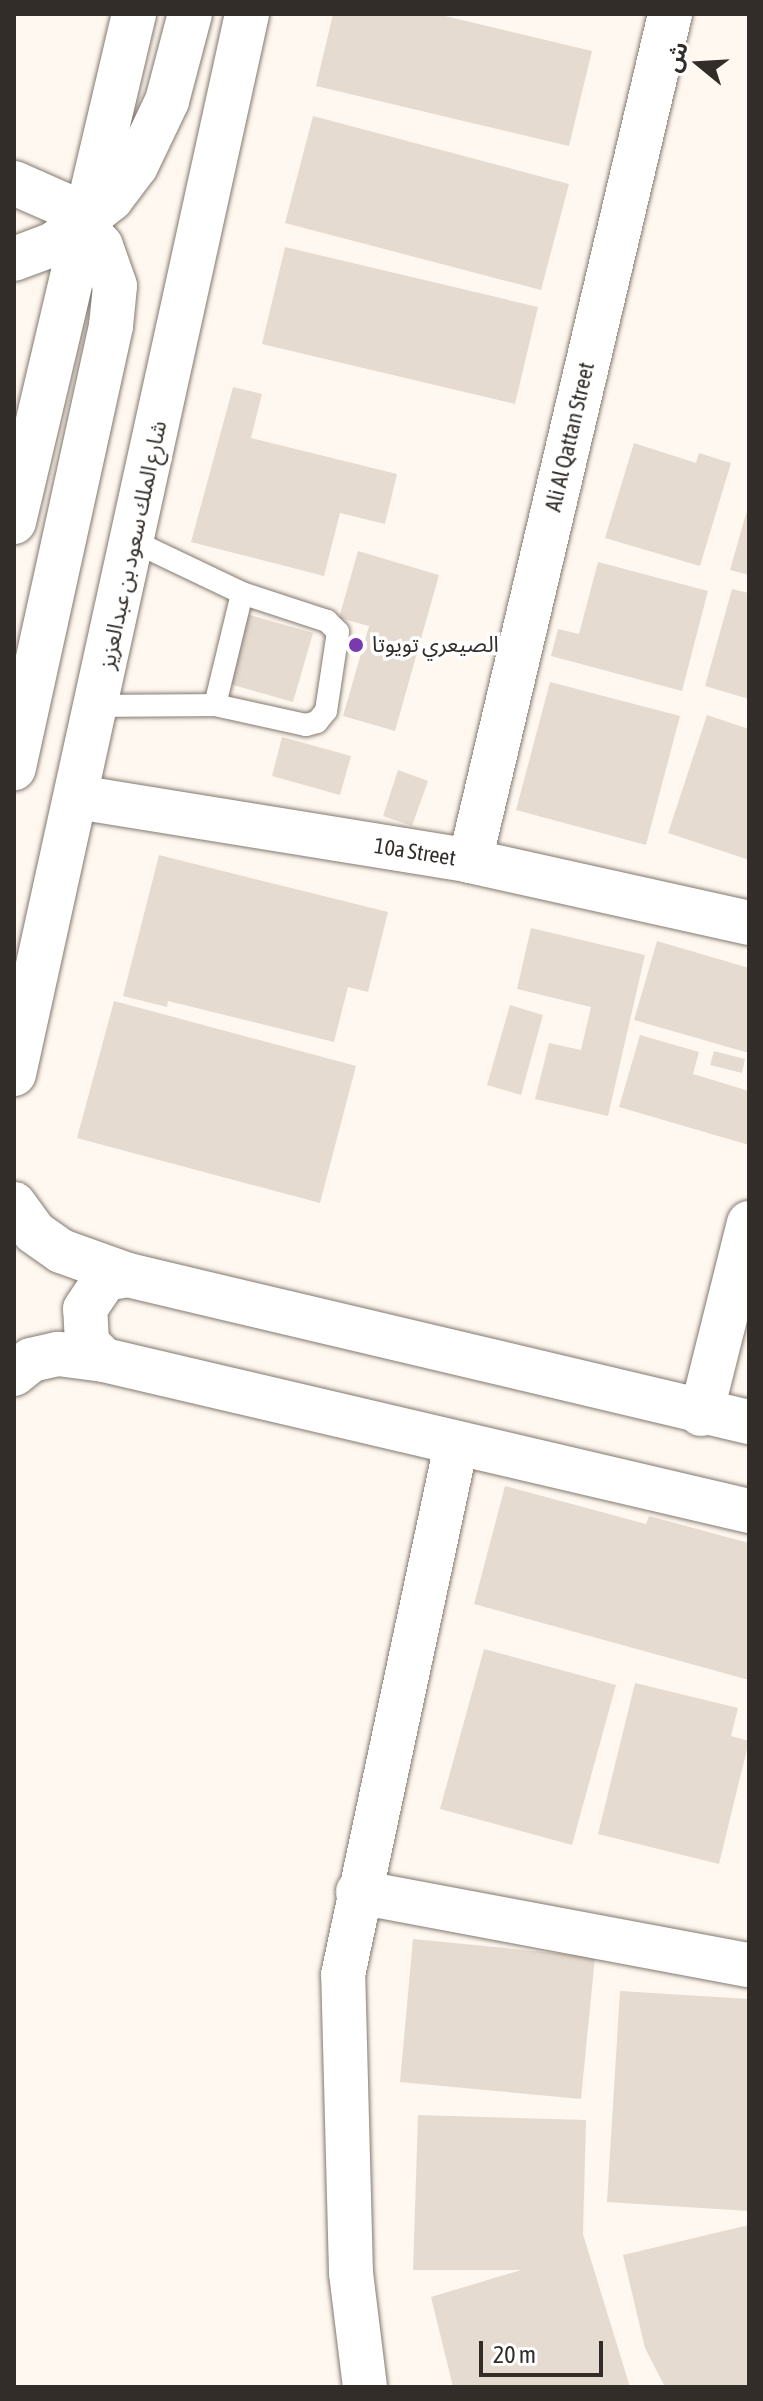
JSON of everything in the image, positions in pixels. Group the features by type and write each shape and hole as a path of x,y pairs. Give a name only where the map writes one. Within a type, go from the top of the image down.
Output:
{"street":[{"path":"14,522 81,222 134,14"},
{"path":"14,259 54,244 111,199 136,166 167,101 190,14"},
{"name":"شارع الملك سعود بن عبدالعزيز","path":"14,1074 135,542 247,14"},
{"name":"Ali Al Qattan Street","path":"470,861 670,14"},
{"path":"14,183 40,191 81,222 101,246 115,286 111,326 14,769"},
{"name":"10a Street","path":"77,797 470,861 749,923"},
{"path":"14,1204 34,1232 61,1251 128,1275 701,1414 749,1422"},
{"path":"701,1414 749,1223"},
{"path":"104,1360 87,1343 85,1309 105,1279 128,1275"},
{"path":"14,1374 31,1360 58,1354 104,1360 456,1445 749,1511"},
{"path":"365,2387 351,2273 343,1975 358,1892 456,1445"},
{"path":"358,1892 749,1965"}],"lane":[{"path":"98,706 215,705 306,725 317,722 326,711 338,632 327,621 242,593 135,542"},
{"path":"215,705 242,593"}],"building":[{"path":"333,14 437,14 592,51 569,146 316,86"},
{"path":"313,116 569,184 541,290 285,223"},
{"path":"285,247 538,307 515,404 262,344"},
{"path":"233,387 262,394 251,438 397,474 385,524 340,513 324,576 191,542"},
{"path":"634,443 696,463 699,453 731,463 700,566 605,538"},
{"path":"749,507 749,575 730,570"},
{"path":"358,551 439,575 395,731 343,716 369,626 339,618"},
{"path":"598,562 708,591 682,691 551,656 558,629 579,634"},
{"path":"732,589 749,593 749,699 705,686"},
{"path":"246,614 313,633 293,702 226,683"},
{"path":"550,682 680,716 646,845 516,810"},
{"path":"707,715 749,729 749,860 668,833"},
{"path":"282,737 351,756 340,795 272,776"},
{"path":"398,770 428,781 412,826 383,816"},
{"path":"159,855 388,912 368,992 348,987 334,1042 168,1001 167,1007 123,996"},
{"path":"531,928 645,955 608,1116 535,1099 549,1043 581,1050 591,1007 517,989"},
{"path":"657,941 749,968 749,1053 634,1020"},
{"path":"114,1001 356,1066 320,1203 77,1138"},
{"path":"510,1005 543,1015 521,1095 487,1085"},
{"path":"640,1035 699,1052 693,1074 749,1091 749,1145 619,1107"},
{"path":"714,1051 745,1059 742,1073 710,1065"},
{"path":"505,1486 646,1524 649,1516 749,1543 749,1680 474,1604"},
{"path":"484,1649 616,1685 572,1845 440,1809"},
{"path":"635,1683 738,1708 731,1736 749,1741 719,1864 598,1834"},
{"path":"413,1939 595,1957 581,2099 400,2082"},
{"path":"620,1991 749,1999 749,2211 607,2202"},
{"path":"418,2115 586,2120 583,2234 630,2387 453,2387 431,2297 521,2270 413,2270"},
{"path":"749,2225 749,2387 665,2387 645,2348 623,2255"}],"place":[{"name":"الصيعري تويوتا","path":"356,645"}]}
